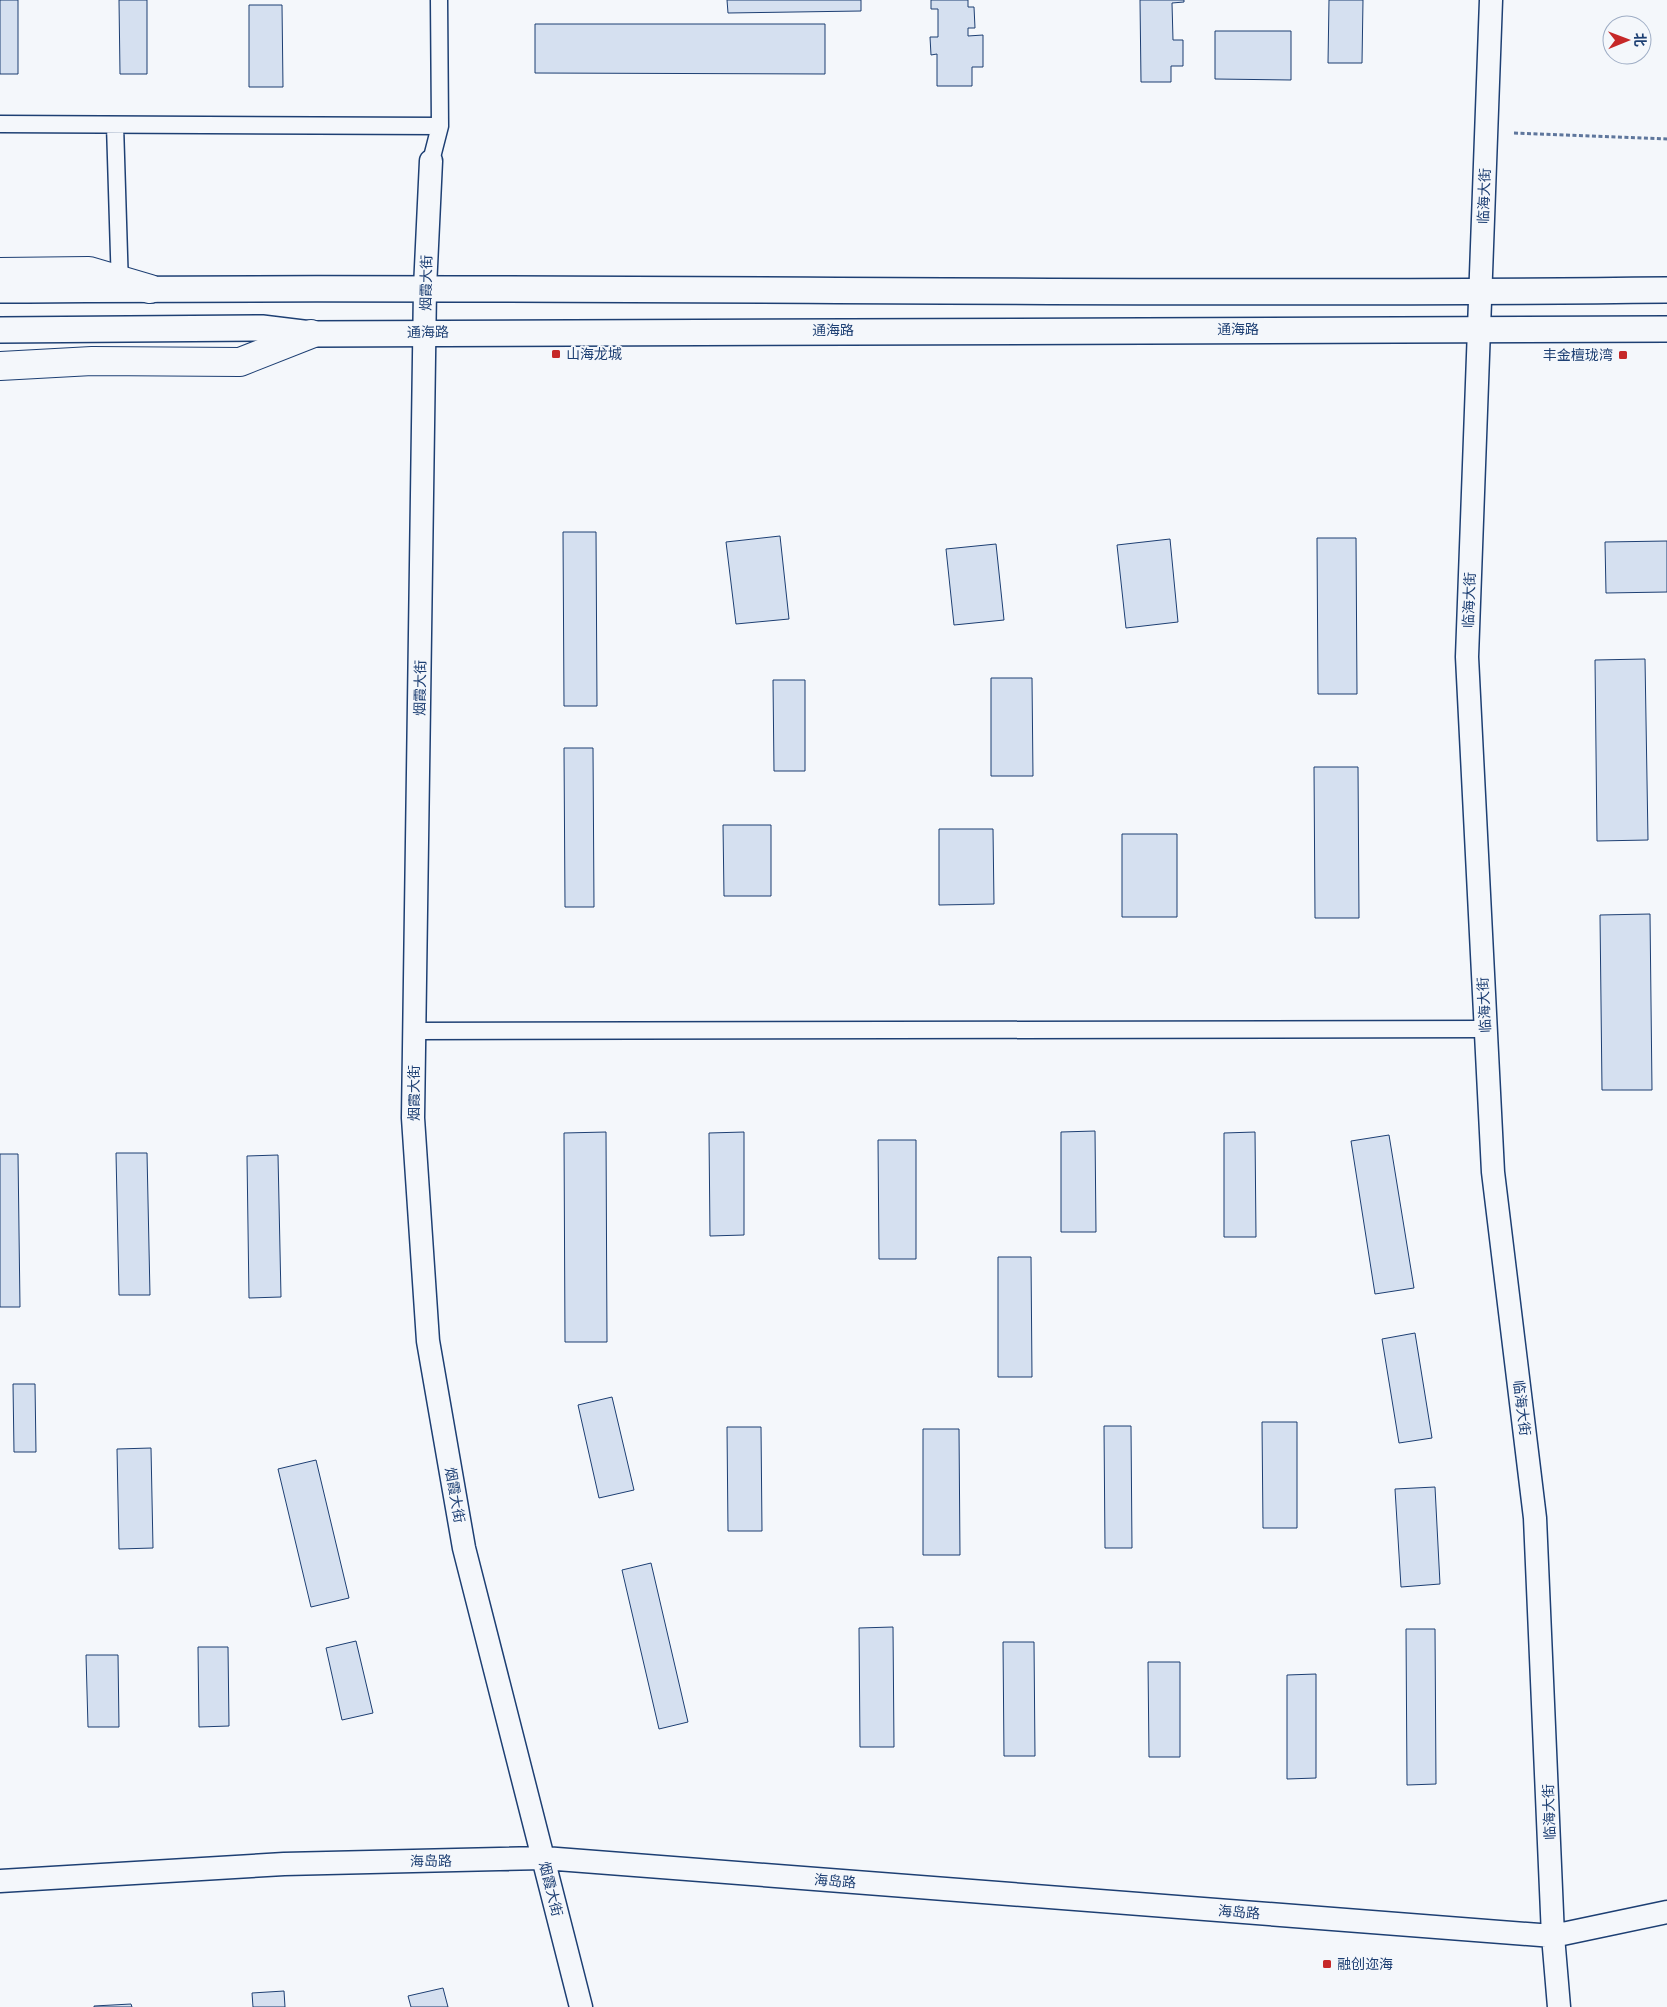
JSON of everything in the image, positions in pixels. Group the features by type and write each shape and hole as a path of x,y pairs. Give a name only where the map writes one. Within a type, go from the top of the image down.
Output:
{"highway":[{"path":"0,272 89,271 120,285 150,289"},
{"path":"0,366 92,361 240,362 310,334"}],"main road":[{"path":"0,290 120,285"},
{"path":"150,289 425,288 1480,292 1667,290"},
{"name":"通海路","path":"0,330 262,328 310,334 1480,328 1667,329"}],"street":[{"path":"431,161 440,126 439,0"},
{"name":"临海大街","path":"1492,0 1467,657 1493,1172 1536,1518 1553,1936 1559,2007"},
{"path":"0,124 440,126"},
{"path":"114,125 120,285"},
{"name":"烟霞大街","path":"431,161 425,288 426,332 414,1118 428,1341 464,1548 506,1719 544,1858 581,2007"},
{"path":"415,1031 1485,1028"},
{"name":"海岛路","path":"0,1881 284,1864 544,1858 1553,1936 1667,1912"}],"path":[{"path":"1514,133 1667,139"}],"building":[{"path":"0,0 18,0 18,74 0,74"},
{"path":"119,0 147,0 147,74 120,74"},
{"path":"727,0 861,0 861,11 728,13"},
{"path":"931,0 968,0 968,7 974,7 975,28 968,28 968,36 983,35 983,67 972,67 972,86 937,86 937,54 931,55 930,37 938,37 938,9 931,9"},
{"path":"1140,0 1184,0 1184,2 1172,3 1173,40 1183,40 1183,66 1171,66 1171,82 1141,82"},
{"path":"1329,0 1363,0 1362,63 1328,63"},
{"path":"249,5 282,5 283,87 249,87"},
{"path":"535,24 825,24 825,74 535,73"},
{"path":"1215,31 1291,31 1291,80 1215,79"},
{"path":"563,532 596,532 597,706 564,706"},
{"path":"780,536 789,619 736,624 726,542"},
{"path":"1317,538 1356,538 1357,694 1318,694"},
{"path":"1170,539 1178,622 1126,628 1117,545"},
{"path":"1667,541 1667,592 1606,593 1605,542"},
{"path":"996,544 1004,620 954,625 946,549"},
{"path":"1645,659 1648,840 1597,841 1595,660"},
{"path":"991,678 1032,678 1033,776 991,776"},
{"path":"773,680 805,680 805,771 774,771"},
{"path":"564,748 593,748 594,907 565,907"},
{"path":"1314,767 1358,767 1359,918 1315,918"},
{"path":"723,825 771,825 771,896 724,896"},
{"path":"939,829 993,829 994,904 939,905"},
{"path":"1122,834 1177,834 1177,917 1122,917"},
{"path":"1650,914 1652,1090 1602,1090 1600,915"},
{"path":"1095,1131 1096,1232 1061,1232 1061,1132"},
{"path":"606,1132 607,1342 565,1342 564,1133"},
{"path":"744,1132 744,1235 710,1236 709,1133"},
{"path":"1255,1132 1256,1237 1224,1237 1224,1133"},
{"path":"1389,1135 1414,1288 1375,1294 1351,1141"},
{"path":"878,1140 916,1140 916,1259 879,1259"},
{"path":"116,1153 147,1153 150,1295 119,1295"},
{"path":"0,1154 18,1154 20,1307 0,1307"},
{"path":"278,1155 281,1297 249,1298 247,1156"},
{"path":"998,1257 1031,1257 1032,1377 998,1377"},
{"path":"1415,1333 1432,1438 1399,1443 1382,1339"},
{"path":"13,1384 35,1384 36,1452 14,1452"},
{"path":"612,1397 634,1490 599,1498 578,1405"},
{"path":"1262,1422 1297,1422 1297,1528 1263,1528"},
{"path":"1104,1426 1131,1426 1132,1548 1105,1548"},
{"path":"727,1427 761,1427 762,1531 728,1531"},
{"path":"923,1429 959,1429 960,1555 923,1555"},
{"path":"151,1448 153,1548 119,1549 117,1449"},
{"path":"316,1460 349,1598 311,1607 278,1469"},
{"path":"1435,1487 1440,1584 1401,1587 1395,1489"},
{"path":"651,1563 688,1722 659,1729 622,1570"},
{"path":"893,1627 894,1747 860,1747 859,1628"},
{"path":"1406,1629 1435,1629 1436,1784 1407,1785"},
{"path":"356,1641 373,1713 342,1720 326,1648"},
{"path":"1003,1642 1034,1642 1035,1756 1004,1756"},
{"path":"198,1647 228,1647 229,1726 199,1727"},
{"path":"86,1655 118,1655 119,1727 88,1727"},
{"path":"1148,1662 1180,1662 1180,1757 1149,1757"},
{"path":"1316,1674 1316,1778 1287,1779 1287,1675"},
{"path":"443,1988 448,2007 411,2007 408,1996"},
{"path":"284,1991 285,2007 253,2007 252,1993"},
{"path":"131,2004 132,2007 94,2007 94,2006"}],"place":[{"name":"山海龙城","path":"556,354"},
{"name":"丰金檀珑湾","path":"1623,355"},
{"name":"融创迩海","path":"1327,1964"}]}
